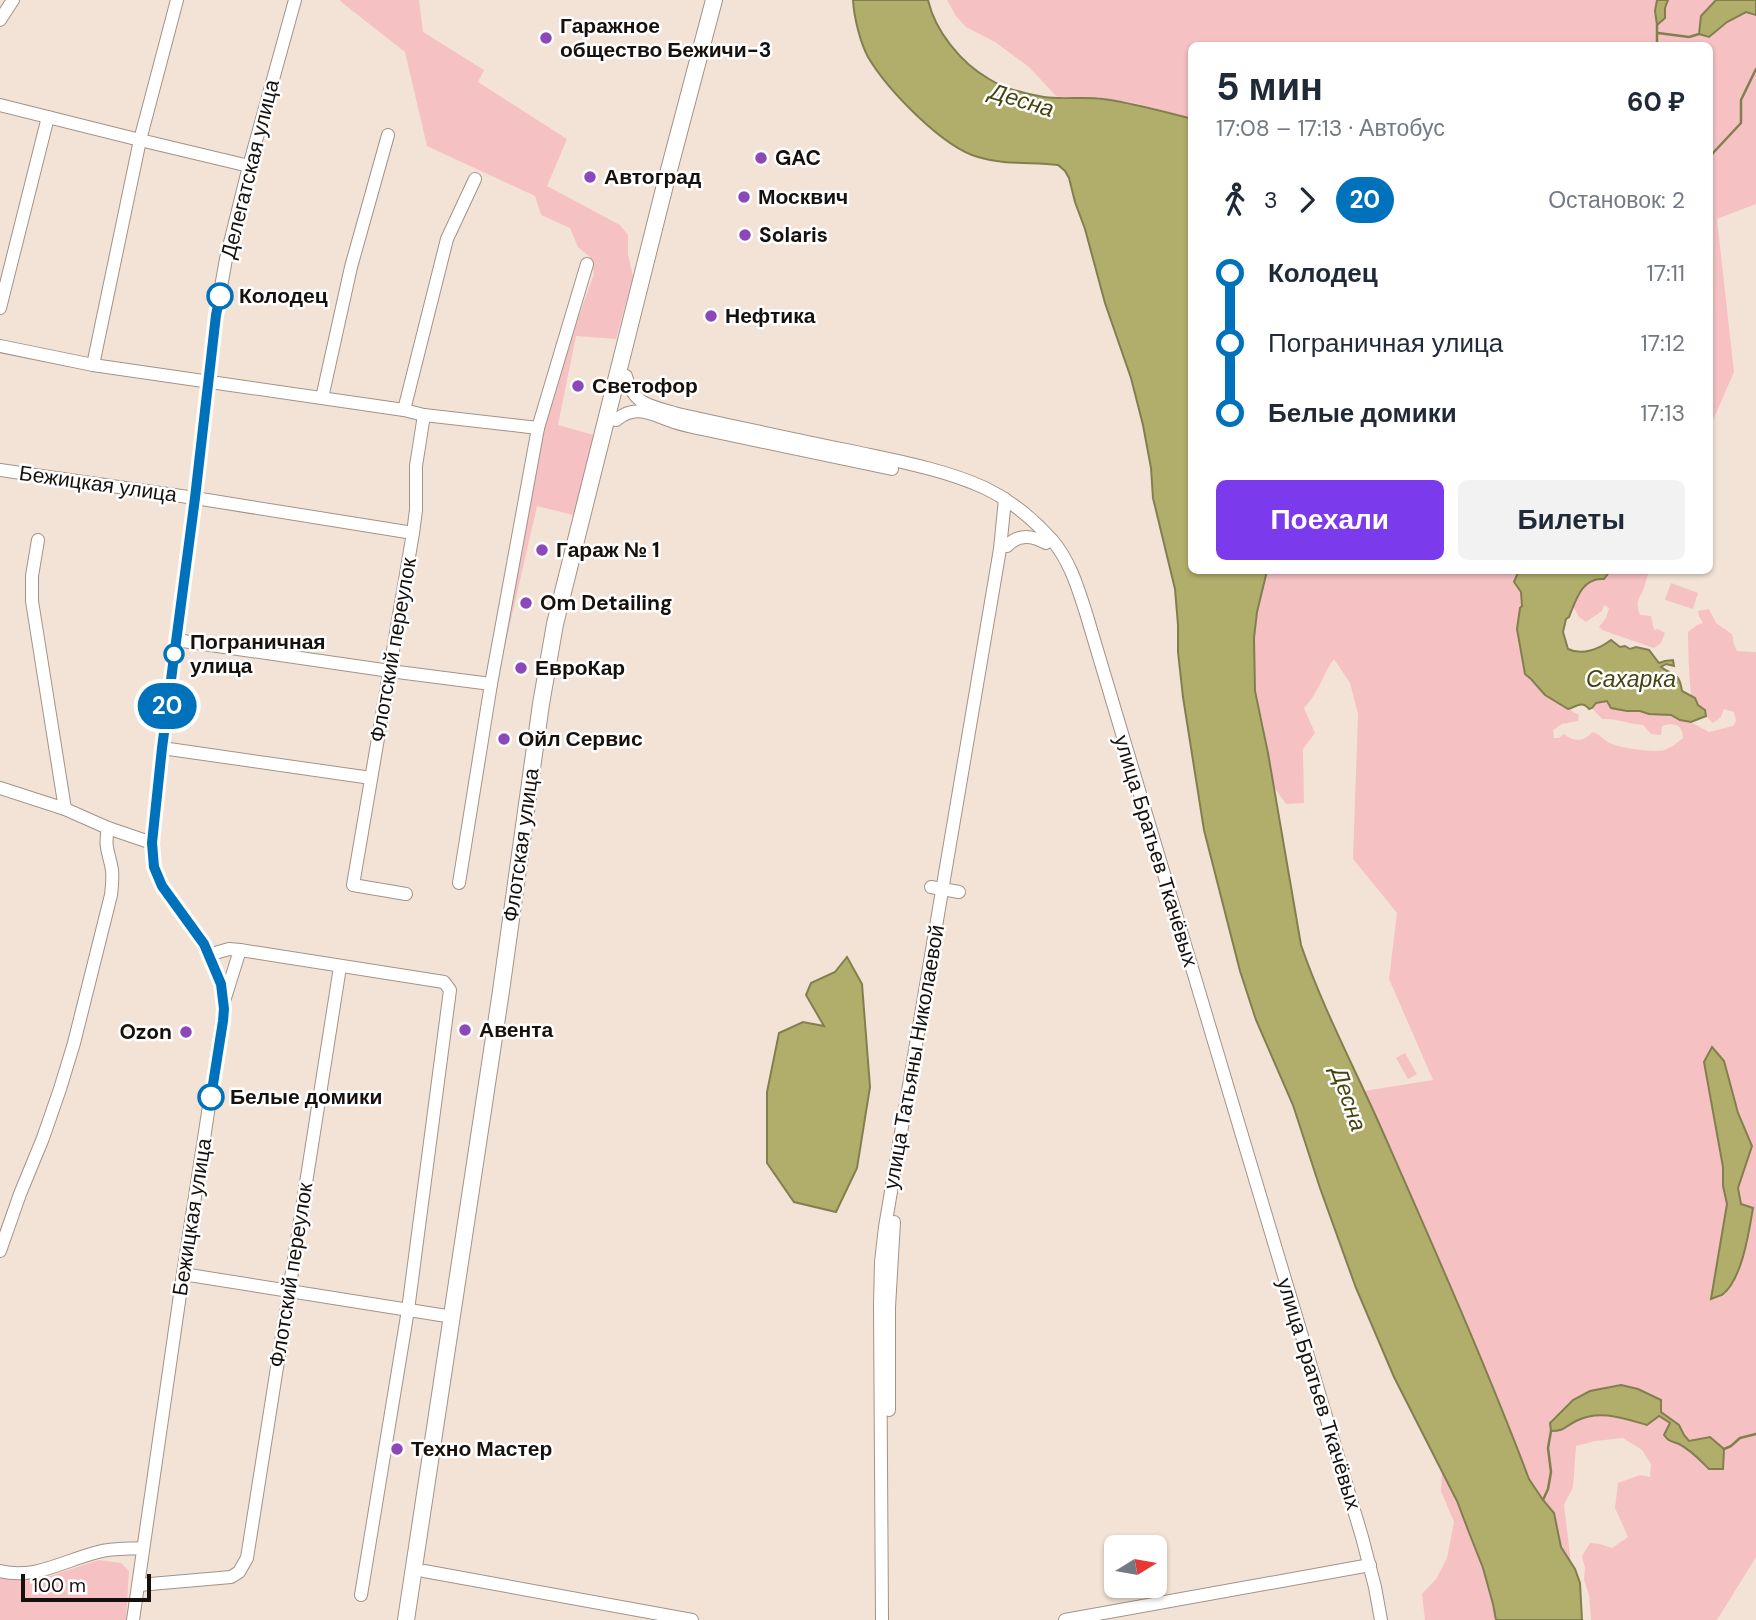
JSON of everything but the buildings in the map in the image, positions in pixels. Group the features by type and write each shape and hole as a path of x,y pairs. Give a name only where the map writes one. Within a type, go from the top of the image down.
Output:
{"main road":[{"name":"Флотская улица","path":"406,1620 501,991 537,730 555,624 664,185 714,0"},
{"name":"Флотская улица","path":"417,1620 468,1287 551,694 565,622 626,376 724,0"}],"street":[{"path":"0,20 13,0"},
{"path":"93,365 140,140 177,0"},
{"name":"Делегатская улица","path":"208,381 226,259 295,0"},
{"path":"0,105 249,166"},
{"path":"0,308 48,117"},
{"path":"322,398 351,267 388,135"},
{"path":"404,410 447,239 475,179"},
{"path":"459,883 491,684 538,428 587,264"},
{"path":"0,346 93,365 424,415 538,428"},
{"name":"улица Братьев Ткачёвых","path":"626,376 629,389 637,399 648,405 914,466 983,487 1051,539 1061,552 1075,579 1366,1566 1374,1620"},
{"name":"Бежицкая улица","path":"133,1620 223,1021 221,984 204,944 162,886 154,867 152,843 208,381"},
{"name":"улица Братьев Ткачёвых","path":"616,420 634,411 645,412 702,429 900,470 981,494 1007,506 1056,555 1070,581 1250,1187 1366,1566 1376,1587 1381,1620"},
{"name":"Флотский переулок","path":"406,894 353,885 413,533 416,466 424,415"},
{"name":"Бежицкая улица","path":"0,470 195,498"},
{"path":"195,498 413,533"},
{"path":"1007,506 1002,520 1004,545 1027,536 1046,543"},
{"name":"улица Татьяны Николаевой","path":"882,1620 881,1262 1004,545 1007,506"},
{"path":"38,540 32,576 32,601 65,809"},
{"path":"176,640 491,684"},
{"path":"162,748 371,778"},
{"path":"0,788 65,809 152,843"},
{"path":"0,1251 52,1113 74,1043 111,895 113,880 105,842 108,828"},
{"name":"улица Татьяны Николаевой","path":"890,1620 889,1307 893,1227 945,889"},
{"path":"208,955 229,949 240,950 444,982 450,990 408,1310 361,1595"},
{"path":"223,1001 240,950"},
{"name":"Флотский переулок","path":"139,1585 231,1577 239,1572 247,1558 340,967"},
{"path":"183,1274 453,1317"},
{"path":"0,1571 9,1574 31,1573 99,1552 143,1548"},
{"path":"1065,1620 1366,1566"},
{"path":"424,1572 692,1620"}],"shaded area":[{"path":"341,0 419,0 423,32 484,70 478,82 567,139 547,186 620,225 628,235 628,254 633,277 616,339 576,336 558,425 594,435 577,516 537,506 502,659 498,658 542,435 567,349 594,274 591,258 578,247 570,228 541,215 535,196 427,146 405,52"},
{"path":"947,0 1657,0 1655,11 1664,18 1668,0 1717,0 1701,16 1709,37 1727,22 1746,12 1756,15 1756,204 1717,219 1734,372 1713,420 1713,42 1188,42 1188,118 1139,104 1100,98 1056,96 1029,67 995,42 966,27"},
{"path":"1266,574 1518,574 1515,582 1521,591 1525,673 1545,696 1579,715 1578,721 1562,724 1553,730 1554,738 1564,734 1579,740 1592,732 1615,745 1659,751 1669,748 1683,738 1677,726 1662,726 1661,735 1651,734 1643,725 1602,719 1592,708 1596,703 1607,701 1612,708 1671,715 1709,732 1733,726 1736,721 1734,712 1724,709 1721,717 1713,723 1691,695 1688,632 1703,623 1698,611 1709,609 1716,623 1732,634 1737,651 1756,652 1756,1557 1717,1620 1591,1620 1582,1556 1590,1543 1612,1548 1628,1537 1615,1508 1618,1483 1640,1475 1650,1477 1651,1464 1642,1450 1623,1438 1576,1446 1573,1487 1564,1505 1571,1563 1561,1547 1554,1513 1529,1479 1464,1316 1364,1091 1433,1080 1389,979 1397,913 1353,859 1358,714 1350,683 1334,659 1304,708 1315,733 1303,749 1304,803 1286,804 1274,787 1255,691 1254,638","holes":["1738,1113 1751,1146 1738,1188 1750,1226 1743,1254 1734,1280 1711,1299 1727,1204 1723,1167","1590,1391 1636,1403 1669,1417 1677,1423 1689,1441 1710,1437 1724,1449 1723,1469 1709,1469 1685,1449 1668,1441 1670,1423 1659,1416 1646,1425 1612,1416 1593,1416 1572,1423 1561,1431 1550,1423 1573,1400"]},
{"path":"1608,574 1648,574 1638,606 1640,615 1651,616 1654,630 1665,633 1661,643 1654,648 1602,630 1599,627 1609,608 1604,605 1602,611 1586,622 1579,617 1573,606 1581,591 1592,580 1604,579"},
{"path":"1671,583 1698,593 1693,609 1665,600"},
{"path":"1405,1053 1417,1074 1408,1079 1396,1058"},
{"path":"1442,1472 1481,1562 1496,1620 1425,1620 1422,1594 1436,1579 1447,1558 1454,1522 1441,1491"},
{"path":"99,1560 121,1563 129,1571 126,1620 0,1620 0,1576 35,1581"}],"water":[{"name":"Десна","path":"853,0 928,0 943,34 959,55 995,83 1044,97 1096,98 1148,107 1188,118 1188,574 1266,574 1254,638 1255,691 1301,945 1328,1012 1456,1299 1529,1479 1554,1513 1561,1547 1575,1569 1580,1583 1582,1620 1496,1620 1483,1568 1457,1501 1394,1377 1356,1288 1293,1105 1256,1020 1240,971 1204,830 1183,697 1175,589 1153,498 1143,425 1069,178 1058,165 988,160 948,142 902,100 877,70 862,44"},
{"path":"1657,0 1668,0 1665,18 1657,25 1655,11"},
{"path":"1716,0 1756,0 1756,15 1746,12 1727,22 1709,37 1699,34 1701,16"},
{"name":"Сахарка","path":"1517,574 1608,574 1604,579 1590,582 1577,597 1563,632 1568,649 1579,652 1590,650 1611,640 1620,647 1649,650 1659,663 1673,660 1674,666 1666,664 1661,667 1678,678 1682,691 1695,698 1698,705 1705,710 1706,716 1691,722 1671,715 1611,708 1607,701 1596,703 1589,709 1581,705 1568,709 1545,695 1525,674 1517,629 1522,606 1521,592 1514,582"},
{"path":"847,957 862,984 870,1087 857,1168 836,1212 794,1202 767,1163 767,1092 779,1033 803,1022 824,1026 806,995 811,983 835,972"},
{"path":"1712,1047 1724,1061 1738,1113 1752,1146 1738,1188 1741,1204 1753,1208 1744,1255 1735,1278 1722,1295 1711,1299 1727,1204 1704,1062"},
{"path":"1621,1385 1638,1389 1661,1400 1661,1412 1679,1425 1689,1441 1710,1437 1724,1449 1723,1469 1709,1469 1687,1449 1667,1439 1664,1435 1670,1423 1659,1416 1647,1425 1611,1416 1585,1417 1562,1429 1551,1431 1550,1423 1573,1400 1590,1391"}],"waterway":[{"path":"1657,25 1657,42"},
{"path":"1658,33 1689,37 1699,34"},
{"path":"1713,153 1741,123 1741,100 1756,69"},
{"path":"1543,1500 1551,1472 1548,1448 1551,1431"},
{"path":"1724,1449 1740,1438 1756,1434"}],"bus line":[{"name":"20","path":"211,1097 223,1021 221,984 204,944 162,886 154,867 152,843 220,296"}],"place":[{"name":"Гаражное общество Бежичи-3","path":"546,38"},
{"name":"GAC","path":"761,158"},
{"name":"Автоград","path":"590,177"},
{"name":"Москвич","path":"744,197"},
{"name":"Solaris","path":"745,235"},
{"name":"Колодец","path":"220,296"},
{"name":"Нефтика","path":"711,316"},
{"name":"Светофор","path":"578,386"},
{"name":"Гараж № 1","path":"542,550"},
{"name":"Om Detailing","path":"526,603"},
{"name":"Пограничная улица","path":"174,654"},
{"name":"ЕвроКар","path":"521,668"},
{"name":"Ойл Сервис","path":"504,739"},
{"name":"Авента","path":"465,1030"},
{"name":"Ozon","path":"186,1032"},
{"name":"Белые домики","path":"211,1097"},
{"name":"Техно Мастер","path":"397,1449"}]}
